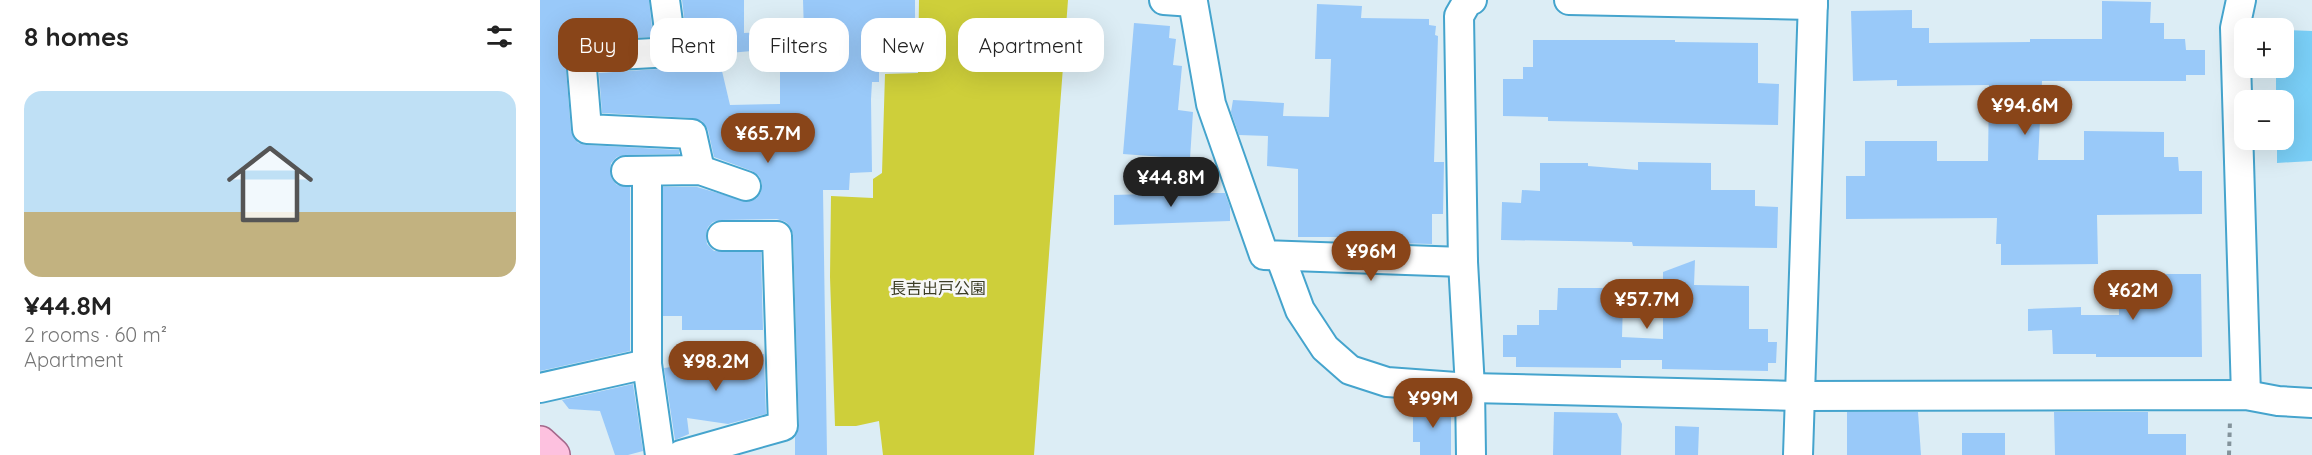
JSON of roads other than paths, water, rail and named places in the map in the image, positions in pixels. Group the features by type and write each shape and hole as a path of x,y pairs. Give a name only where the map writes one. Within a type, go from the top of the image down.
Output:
{"main road":[{"path":"540,443 553,455"}],"street":[{"path":"665,0 672,52 581,57 587,129 693,134 700,170"},
{"path":"1164,0 1193,2 1211,104 1264,255 1463,262"},
{"path":"1471,455 1463,262 1459,16 1467,2 1472,0"},
{"path":"1569,0 1813,2 1798,396 1798,455"},
{"path":"2238,404 2235,28 2241,0"},
{"path":"660,455 647,364 636,172 700,170 746,186"},
{"path":"681,455 783,426 777,236 722,236"},
{"path":"1280,256 1300,310 1325,348 1350,370 1387,382 1470,388 1798,396 2238,404 2278,401 2312,403"},
{"path":"540,388 647,364"}],"water":[{"path":"2294,30 2312,31 2312,161 2277,163 2277,150 2294,150 2294,90 2276,90 2276,78 2294,78"}],"park label":[{"name":"長吉出戸公園","path":"938,288"}]}
